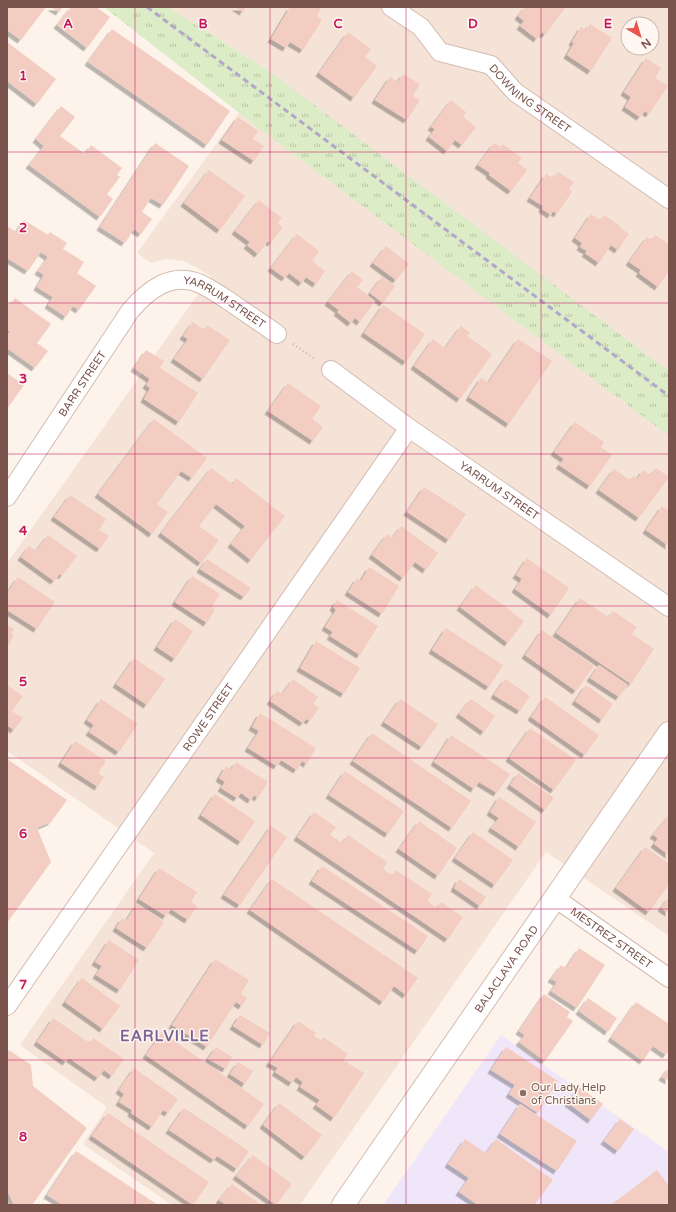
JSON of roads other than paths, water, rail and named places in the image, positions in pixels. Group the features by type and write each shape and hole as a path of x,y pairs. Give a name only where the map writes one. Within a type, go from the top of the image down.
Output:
{"street":[{"name":"DOWNING STREET","path":"391,7 421,27 440,52 491,65 515,92 669,199"},
{"name":"YARRUM STREET","path":"168,281 185,280 200,284 216,292 278,334"},
{"name":"BARR STREET","path":"7,497 130,311 141,297 168,281"},
{"name":"YARRUM STREET","path":"331,370 410,428 669,607"},
{"name":"ROWE STREET","path":"7,1006 410,428"},
{"name":"BALACLAVA ROAD","path":"343,1205 669,733"},
{"name":"MESTREZ STREET","path":"555,898 669,978"}],"railway":[{"path":"147,7 669,396"}],"place":[{"name":"Our Lady Help of Christians","path":"523,1093"}],"district":[{"name":"EARLVILLE","path":"165,1036"}]}
